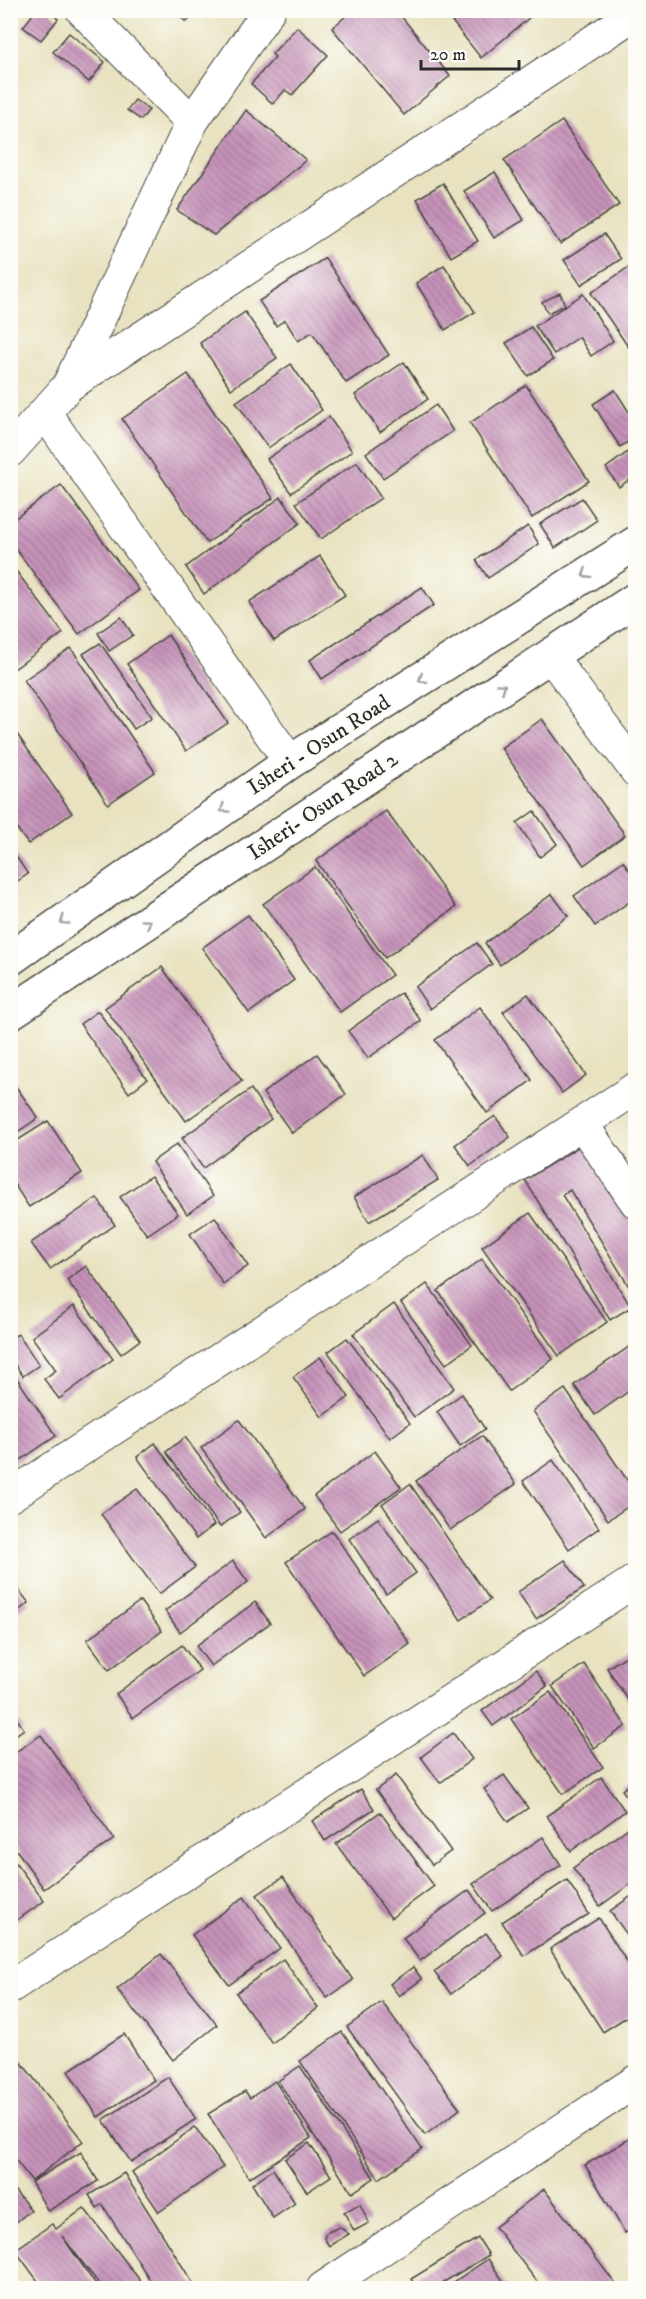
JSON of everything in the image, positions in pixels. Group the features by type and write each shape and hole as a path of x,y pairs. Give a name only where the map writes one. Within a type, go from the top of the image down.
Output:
{"main road":[{"name":"Isheri - Osun Road","path":"10,959 290,762 636,543"},
{"name":"Isheri- Osun Road 2","path":"10,1013 636,599"}],"street":[{"path":"82,10 192,122"},
{"path":"10,451 68,386 192,122 269,10"},
{"path":"68,386 636,14"},
{"path":"45,413 290,762"},
{"path":"550,655 636,771"},
{"path":"10,1496 636,1088"},
{"path":"582,1124 636,1202"},
{"path":"10,1987 636,1580"},
{"path":"323,2289 636,2081"}],"building":[{"path":"36,10 48,10 58,19 41,40 23,27"},
{"path":"174,10 197,10 186,22"},
{"path":"353,10 396,10 450,76 404,115 332,28"},
{"path":"443,10 523,10 529,18 481,58"},
{"path":"297,27 328,55 292,95 285,90 273,104 251,84 275,57 272,54"},
{"path":"69,33 105,62 89,82 53,52"},
{"path":"135,100 149,110 141,120 127,110"},
{"path":"246,110 306,160 214,235 177,210"},
{"path":"562,121 619,205 560,244 504,160"},
{"path":"495,172 524,220 494,238 464,191"},
{"path":"443,183 478,241 451,257 417,199"},
{"path":"604,234 621,259 581,285 564,260"},
{"path":"325,258 389,355 346,383 312,332 298,341 285,320 276,326 259,301"},
{"path":"636,262 636,358 591,293"},
{"path":"444,265 475,312 445,330 416,283"},
{"path":"560,293 565,305 548,313 542,302"},
{"path":"583,294 613,341 591,356 579,337 554,354 535,326"},
{"path":"245,312 277,358 231,389 200,343"},
{"path":"531,327 553,360 528,376 506,343"},
{"path":"404,362 428,399 380,432 355,395"},
{"path":"291,364 322,410 268,448 236,402"},
{"path":"188,374 273,498 207,543 122,419"},
{"path":"526,385 589,481 532,518 470,423"},
{"path":"615,390 636,423 636,437 620,447 593,404"},
{"path":"436,405 453,431 383,478 366,453"},
{"path":"329,417 352,451 291,493 267,459"},
{"path":"636,446 636,475 619,487 606,468"},
{"path":"357,462 381,498 321,539 296,503"},
{"path":"61,485 139,590 79,634 10,541 10,522"},
{"path":"281,497 300,523 204,594 186,567"},
{"path":"582,498 597,520 555,548 540,524"},
{"path":"528,526 539,544 488,578 476,560"},
{"path":"320,556 345,595 274,641 249,602"},
{"path":"10,563 63,633 10,672"},
{"path":"422,587 434,605 322,679 310,660"},
{"path":"121,617 133,635 109,651 98,633"},
{"path":"168,635 228,723 186,751 127,664"},
{"path":"100,643 152,717 134,729 83,654"},
{"path":"71,648 155,772 108,804 24,680"},
{"path":"542,719 625,835 584,865 501,748"},
{"path":"10,724 72,813 28,844 10,819"},
{"path":"386,811 456,907 385,958 316,861"},
{"path":"534,811 557,844 540,857 517,823"},
{"path":"10,848 28,874 10,886"},
{"path":"623,861 636,880 636,897 595,926 574,896"},
{"path":"315,867 392,975 340,1012 263,904"},
{"path":"552,894 568,916 500,965 485,943"},
{"path":"248,915 294,980 249,1013 202,948"},
{"path":"477,943 492,964 430,1009 415,987"},
{"path":"162,967 242,1081 186,1121 105,1008"},
{"path":"401,993 421,1021 368,1058 348,1031"},
{"path":"528,994 586,1075 562,1093 503,1012"},
{"path":"480,1007 532,1080 487,1113 435,1040"},
{"path":"98,1011 147,1079 129,1093 80,1024"},
{"path":"317,1054 346,1094 292,1133 263,1093"},
{"path":"10,1078 38,1118 10,1137"},
{"path":"251,1089 271,1119 203,1168 182,1138"},
{"path":"495,1116 510,1137 470,1166 455,1145"},
{"path":"48,1121 82,1173 29,1207 10,1178 10,1145"},
{"path":"589,1140 636,1218 636,1298 570,1190 562,1195 631,1307 610,1320 525,1180"},
{"path":"177,1144 213,1196 187,1214 152,1162"},
{"path":"423,1155 438,1180 369,1222 354,1197"},
{"path":"151,1176 178,1214 147,1235 120,1197"},
{"path":"97,1198 115,1225 50,1269 31,1243"},
{"path":"530,1213 607,1322 559,1356 482,1247"},
{"path":"215,1217 248,1266 223,1284 190,1234"},
{"path":"482,1259 553,1359 509,1391 438,1291"},
{"path":"86,1266 140,1340 121,1354 67,1280"},
{"path":"427,1284 472,1345 446,1364 401,1303"},
{"path":"394,1304 454,1388 414,1417 353,1334"},
{"path":"74,1306 113,1359 59,1399 44,1379 56,1370 32,1337"},
{"path":"18,1334 39,1365 23,1376 10,1358 10,1339"},
{"path":"347,1338 410,1423 390,1438 328,1352"},
{"path":"636,1342 636,1386 595,1415 574,1385"},
{"path":"320,1357 349,1397 322,1417 293,1377"},
{"path":"10,1368 56,1436 10,1467"},
{"path":"565,1389 636,1493 636,1501 608,1520 533,1411"},
{"path":"462,1394 485,1429 460,1446 437,1412"},
{"path":"239,1420 305,1509 266,1538 201,1448"},
{"path":"482,1436 516,1484 450,1530 416,1481"},
{"path":"185,1437 240,1512 220,1527 166,1452"},
{"path":"155,1443 214,1525 196,1539 137,1457"},
{"path":"375,1451 401,1487 340,1531 314,1496"},
{"path":"553,1460 599,1528 569,1549 523,1481"},
{"path":"410,1484 490,1600 461,1620 382,1504"},
{"path":"137,1489 195,1567 159,1594 101,1514"},
{"path":"378,1518 416,1573 386,1594 349,1539"},
{"path":"332,1531 410,1644 364,1676 286,1562"},
{"path":"565,1560 584,1588 536,1619 518,1592"},
{"path":"233,1561 248,1582 180,1632 165,1611"},
{"path":"10,1579 29,1603 10,1616"},
{"path":"140,1601 162,1631 109,1670 87,1640"},
{"path":"255,1602 270,1623 211,1666 196,1646"},
{"path":"182,1645 200,1670 133,1718 116,1694"},
{"path":"636,1650 636,1712 607,1668"},
{"path":"584,1664 626,1726 594,1748 552,1686"},
{"path":"536,1671 547,1686 493,1726 482,1711"},
{"path":"550,1692 603,1767 563,1794 511,1719"},
{"path":"10,1710 24,1729 10,1739"},
{"path":"453,1733 472,1759 440,1783 421,1757"},
{"path":"41,1735 114,1839 44,1889 10,1841 10,1756"},
{"path":"396,1775 451,1851 432,1865 376,1790"},
{"path":"504,1775 528,1808 508,1822 484,1789"},
{"path":"601,1777 625,1811 571,1851 547,1816"},
{"path":"636,1780 636,1808 622,1790"},
{"path":"361,1789 374,1809 325,1841 312,1821"},
{"path":"380,1812 434,1886 391,1918 336,1844"},
{"path":"631,1826 636,1832 636,1880 600,1906 573,1868"},
{"path":"543,1837 561,1865 492,1911 473,1884"},
{"path":"10,1855 44,1901 10,1925"},
{"path":"283,1877 353,1980 327,1998 257,1895"},
{"path":"567,1880 589,1914 524,1956 502,1922"},
{"path":"469,1890 485,1913 420,1961 403,1938"},
{"path":"636,1893 636,1947 610,1911"},
{"path":"244,1897 280,1948 229,1985 192,1935"},
{"path":"599,1918 636,1976 636,2011 603,2032 550,1949"},
{"path":"486,1933 503,1956 451,1994 434,1972"},
{"path":"161,1954 217,2025 173,2060 117,1989"},
{"path":"283,1959 318,2008 272,2043 236,1993"},
{"path":"413,1967 422,1979 399,1996 390,1984"},
{"path":"382,2002 460,2109 425,2135 347,2027"},
{"path":"342,2032 422,2149 379,2179 300,2061"},
{"path":"124,2034 154,2080 98,2117 68,2071"},
{"path":"21,2062 83,2141 32,2181 10,2153 10,2070"},
{"path":"300,2066 374,2178 352,2193 278,2081"},
{"path":"168,2077 196,2119 131,2162 103,2120"},
{"path":"275,2081 311,2138 249,2178 208,2114 245,2091 250,2098"},
{"path":"195,2127 223,2167 159,2212 132,2172"},
{"path":"634,2136 636,2139 636,2227 625,2233 585,2165"},
{"path":"309,2143 331,2176 307,2192 285,2159"},
{"path":"81,2152 98,2181 48,2211 31,2182"},
{"path":"273,2169 295,2203 273,2218 252,2184"},
{"path":"124,2173 196,2288 155,2288 102,2204 97,2208 89,2195"},
{"path":"10,2185 31,2210 10,2227"},
{"path":"544,2189 617,2286 614,2288 542,2288 495,2227"},
{"path":"360,2204 369,2223 354,2231 344,2212"},
{"path":"84,2208 146,2288 102,2288 62,2236 98,2288 43,2288 15,2250 52,2224 56,2229"},
{"path":"339,2227 349,2234 329,2246 324,2238 326,2233"},
{"path":"478,2238 489,2255 434,2288 417,2288 411,2279"},
{"path":"488,2259 508,2288 445,2288"}]}
